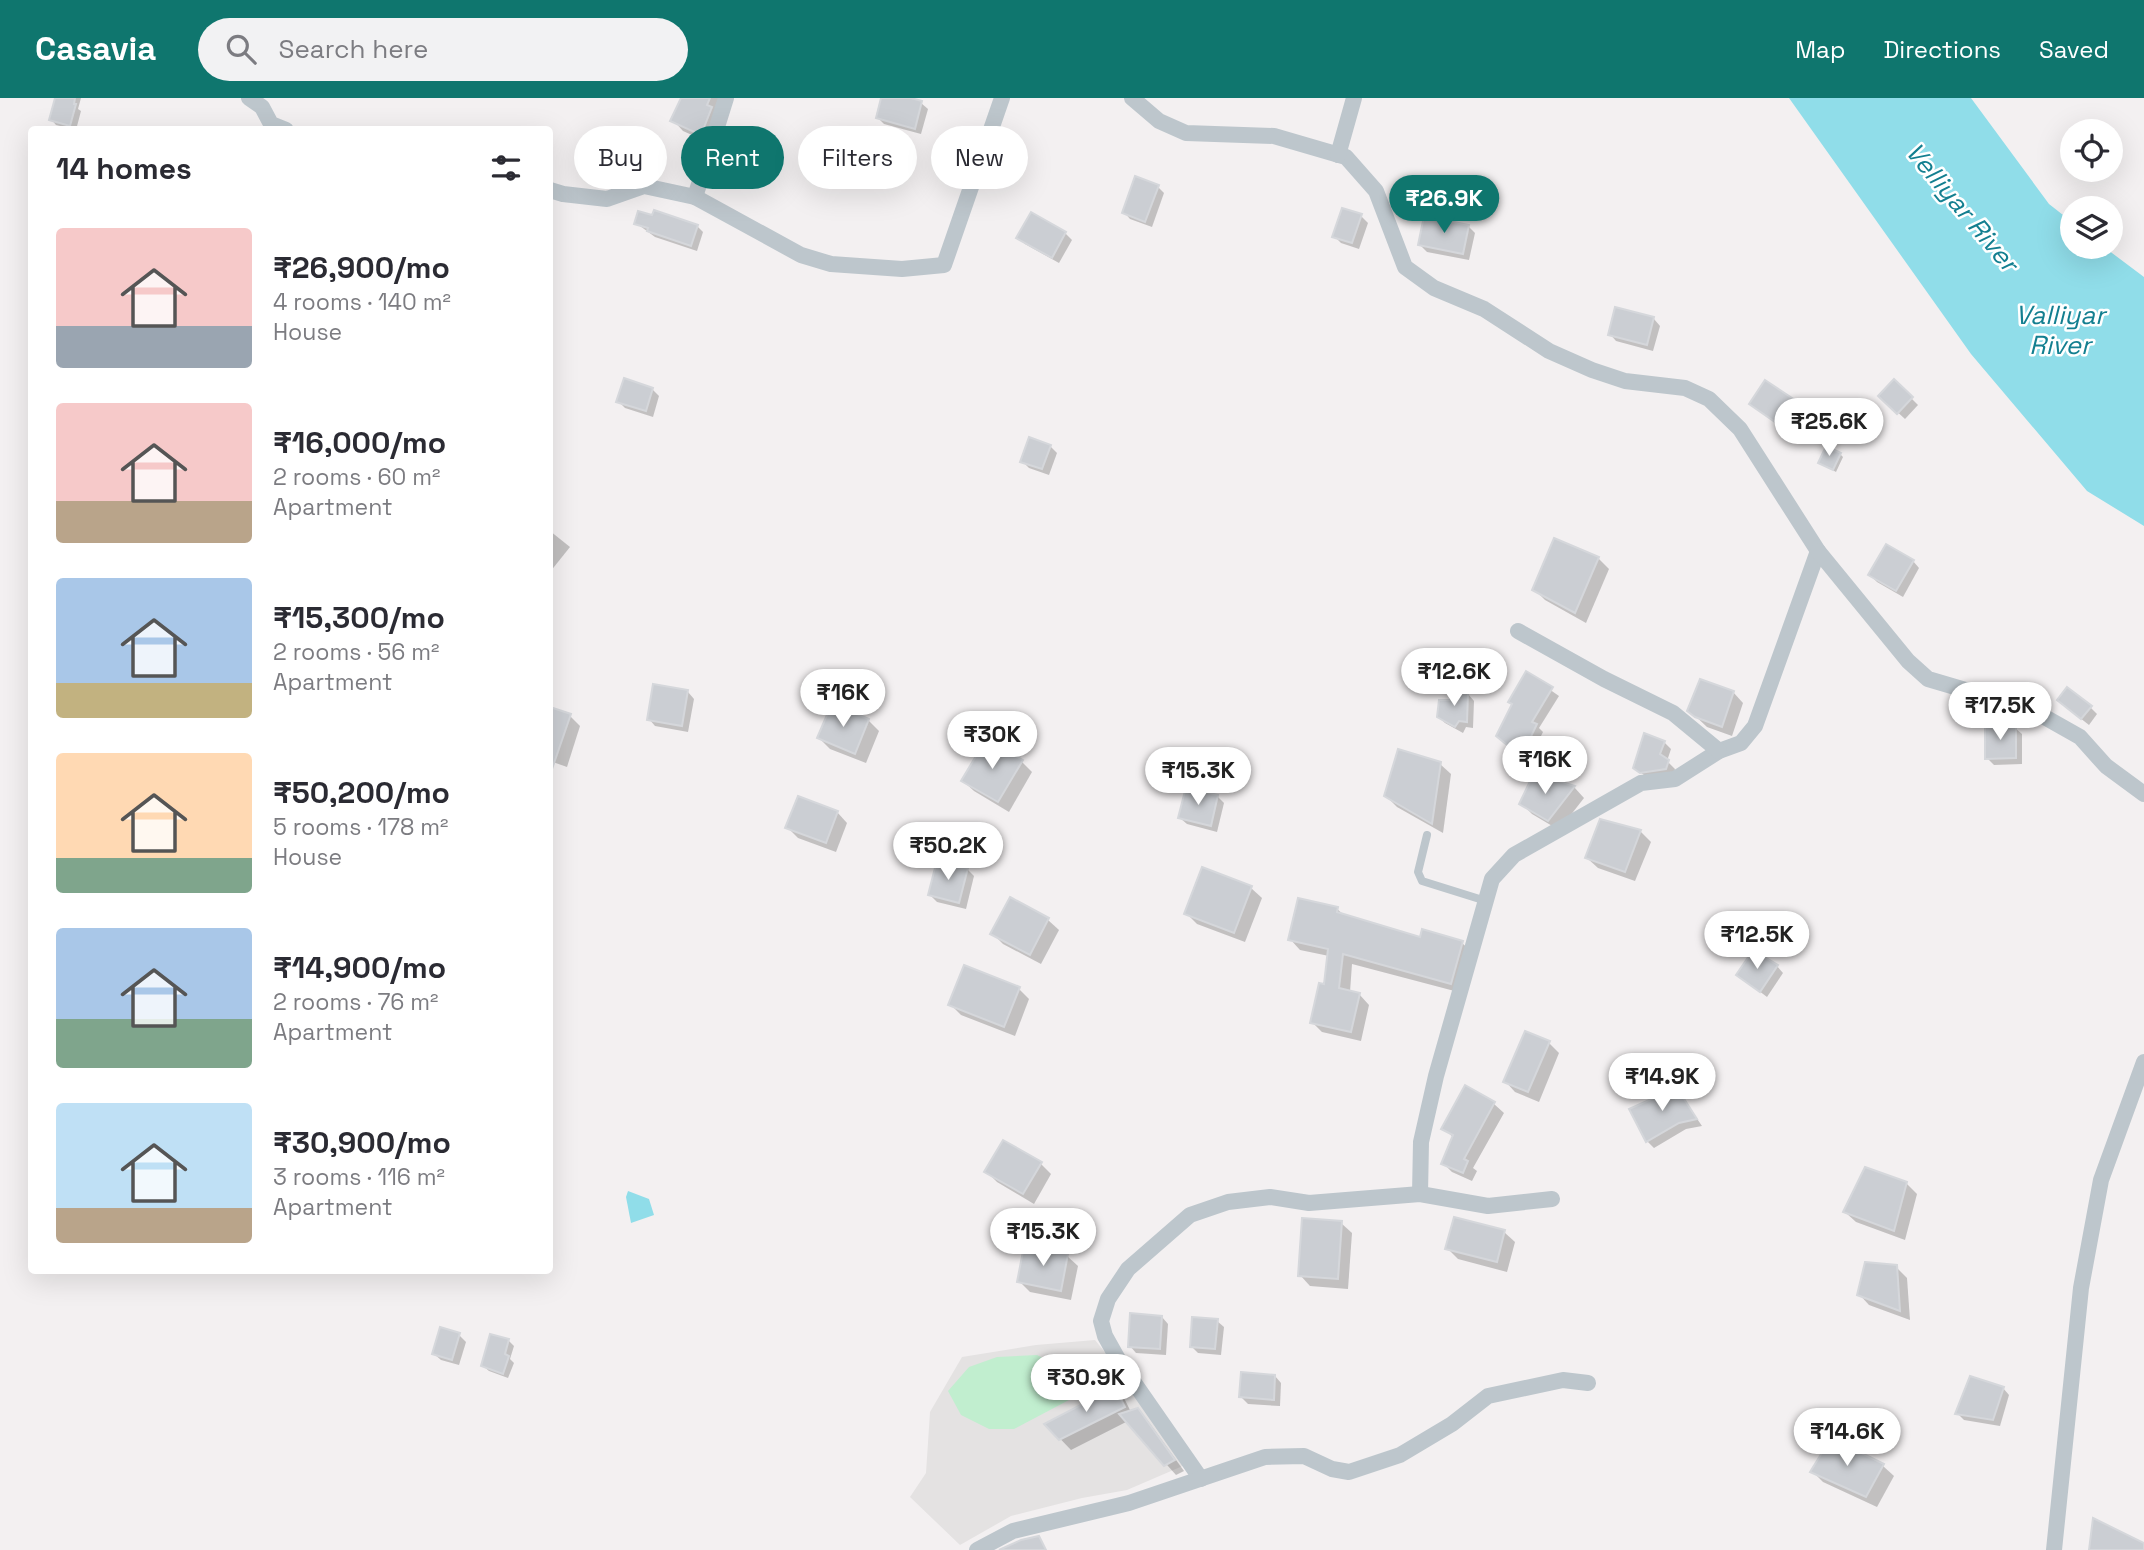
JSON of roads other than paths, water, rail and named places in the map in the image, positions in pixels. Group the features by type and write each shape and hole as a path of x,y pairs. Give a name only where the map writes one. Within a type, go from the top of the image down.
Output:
{"street":[{"path":"249,98 262,107 271,124 276,126"},
{"path":"695,197 726,98"},
{"path":"553,191 607,199 643,186 695,197 801,255 831,264 902,269 944,265 1002,98"},
{"path":"1132,98 1159,121 1186,133 1274,136 1346,157 1376,191 1405,267 1434,288 1484,309 1549,351 1592,370 1625,381 1685,388 1709,399 1740,429 1818,551 1908,661 1928,679 2041,715 2080,737 2106,766 2144,794"},
{"path":"1338,155 1354,98"},
{"path":"1420,1194 1421,1142 1436,1076 1492,879 1514,855 1641,783 1675,779 1719,751 1741,743 1755,726 1818,551"},
{"path":"1518,631 1604,679 1673,713 1719,751"},
{"path":"2054,1550 2081,1288 2101,1180 2144,1062"},
{"path":"1201,1479 1119,1361 1105,1336 1101,1321 1108,1299 1129,1269 1190,1215 1228,1202 1270,1197 1309,1203 1420,1194 1488,1206 1552,1199"},
{"path":"977,1550 1013,1531 1129,1503 1265,1457 1304,1456 1332,1469 1349,1472 1400,1455 1452,1424 1488,1396 1563,1380 1588,1383"}],"lane":[{"path":"1427,835 1418,872 1422,881 1486,901"}],"water":[{"name":"Valliyar River","path":"1789,98 1971,98 2049,204 2060,213 2060,259 2120,259 2144,277 2144,526 2087,491 1971,354"},
{"path":"628,1191 649,1199 654,1215 631,1223 626,1197"}],"water label":[{"name":"Velliyar River","path":"1962,207"}]}
